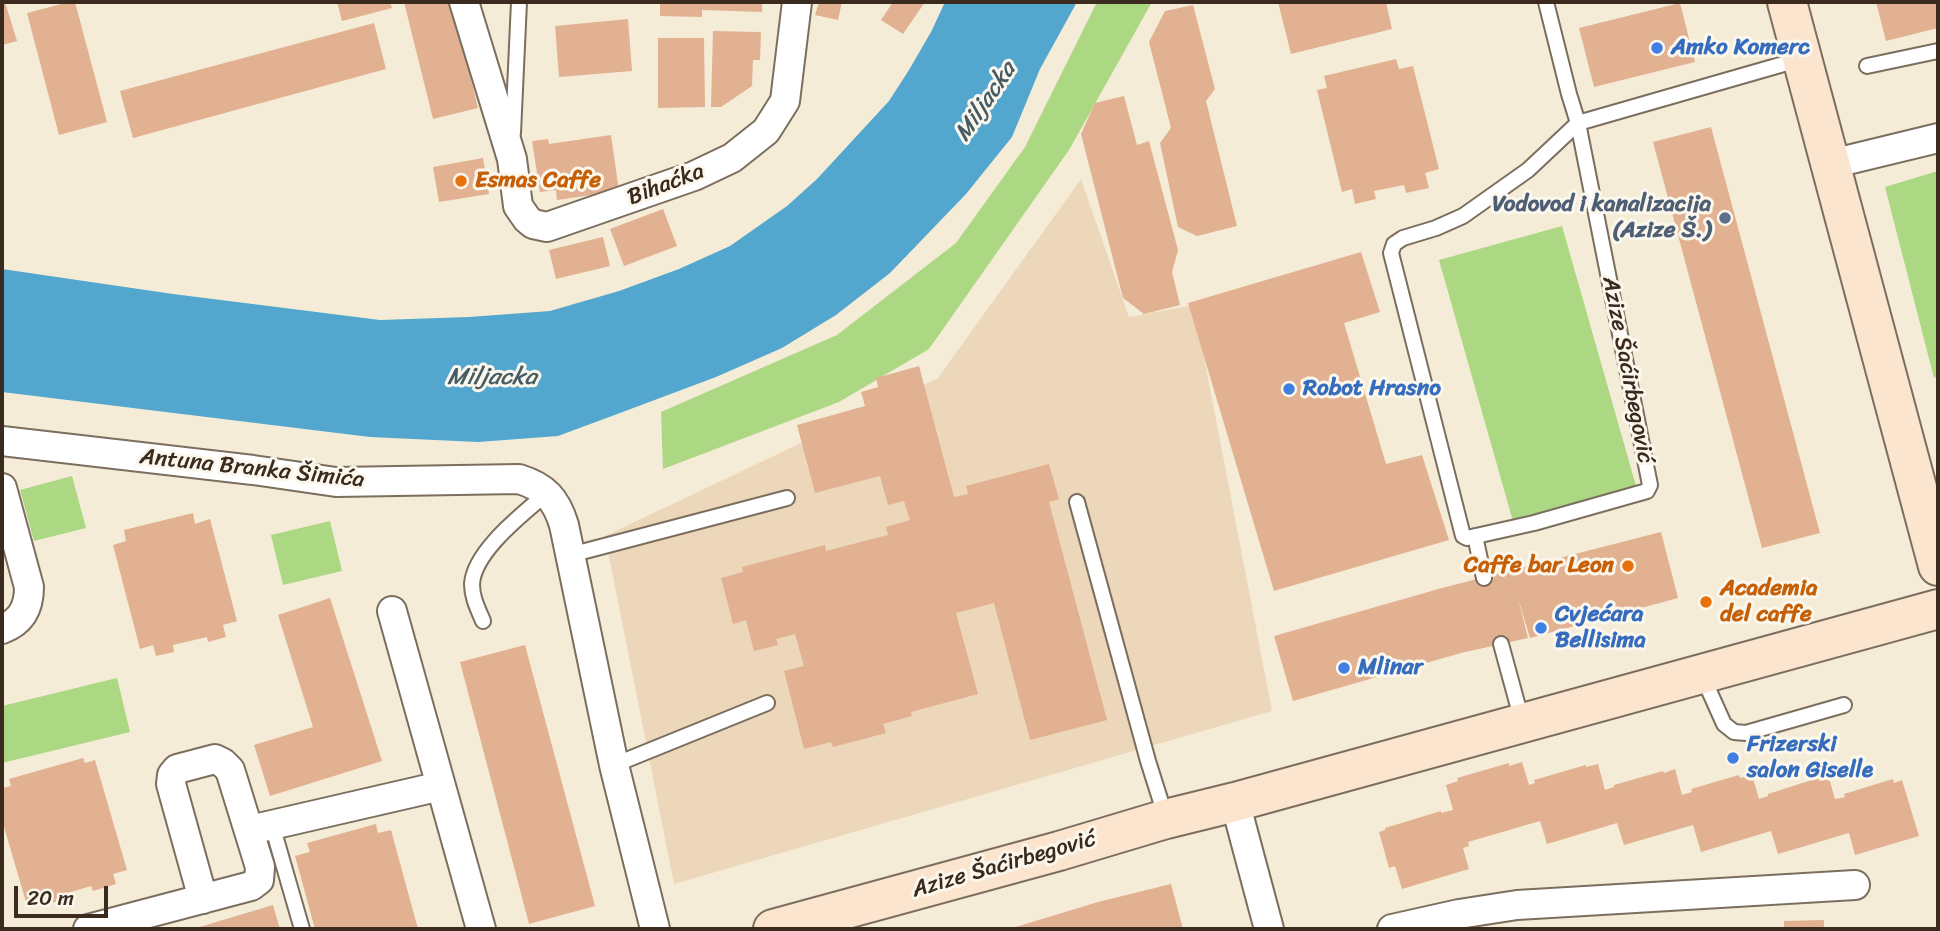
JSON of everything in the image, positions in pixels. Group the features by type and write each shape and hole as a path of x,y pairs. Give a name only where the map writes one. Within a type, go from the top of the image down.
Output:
{"street":[{"name":"Bihaćka","path":"464,2 512,159 518,206 533,224 547,228 694,176 732,158 766,131 785,101 797,2"},
{"path":"1787,2 1938,566"},
{"path":"1830,164 1938,138"},
{"name":"Antuna Branka Šimića","path":"2,441 336,482 519,479 535,483 547,493"},
{"path":"2,488 29,587 29,601 24,612 16,622 2,629"},
{"path":"547,493 558,507 564,525 614,765 655,929"},
{"name":"Azize Šaćirbegović","path":"773,929 1938,609"},
{"path":"392,611 481,929"},
{"path":"88,929 203,899 251,886 259,880 261,828 230,770 215,759 177,769 172,775 171,784 203,899"},
{"path":"261,828 441,786"},
{"path":"1235,802 1269,929"},
{"path":"1392,929 1459,914 1518,917 1855,885"}],"lane":[{"path":"512,159 519,2"},
{"name":"Azize Šaćirbegović","path":"1475,536 1534,523 1647,491 1650,485 1578,123 1546,2"},
{"path":"1867,66 1938,51"},
{"path":"1485,578 1475,536 1462,536 1391,253 1394,244 1403,238 1463,216 1528,170 1578,123 1802,58"},
{"path":"483,621 473,598 472,582 480,561 493,542 547,493"},
{"path":"570,555 788,498"},
{"path":"1077,502 1166,819"},
{"path":"1501,644 1523,723"},
{"path":"1702,674 1724,724 1734,732 1746,733 1844,705"},
{"path":"614,765 767,702"},
{"path":"261,828 302,929"}],"shaded area":[{"path":"1081,179 1129,317 1194,305 1272,711 674,884 605,536 938,378"}],"green space":[{"path":"1097,2 1152,2 1069,150 929,349 839,402 663,469 661,412 837,335 956,243 1025,147"},
{"path":"1938,171 1938,376 1934,378 1885,187"},
{"path":"1562,226 1636,486 1514,525 1439,260"},
{"path":"72,476 86,528 34,541 20,490"},
{"path":"330,521 342,571 283,585 271,535"},
{"path":"117,678 130,732 2,763 2,706"}],"water":[{"name":"Miljacka","path":"945,2 1077,2 1040,69 1012,137 966,194 890,273 836,315 782,348 716,377 558,436 478,442 370,437 2,392 2,269 380,320 550,311 619,291 679,269 730,246 787,206 817,179 889,101 931,32"}],"building":[{"path":"2,2 5,2 17,41 2,45"},
{"path":"75,2 107,122 59,135 27,13"},
{"path":"337,2 390,2 392,8 342,21"},
{"path":"404,2 452,2 478,108 433,119"},
{"path":"660,2 762,2 762,12 702,10 702,17 660,16"},
{"path":"819,2 842,2 838,20 815,15"},
{"path":"893,2 925,2 903,34 881,20"},
{"path":"1278,2 1386,2 1392,29 1291,54"},
{"path":"1876,2 1938,2 1938,28 1886,41"},
{"path":"1680,3 1695,62 1594,87 1579,28"},
{"path":"1193,5 1215,89 1206,101 1237,226 1197,236 1178,227 1160,143 1171,128 1149,42 1165,11"},
{"path":"628,19 632,71 559,77 555,26"},
{"path":"374,23 386,69 133,138 120,91"},
{"path":"713,31 761,32 760,60 753,60 752,86 721,107 711,107"},
{"path":"658,38 704,38 705,107 658,108"},
{"path":"1396,59 1399,69 1413,66 1439,169 1425,173 1429,188 1406,193 1404,185 1374,191 1376,199 1355,204 1352,189 1342,192 1317,90 1327,88 1324,76"},
{"path":"1124,96 1137,145 1149,141 1178,250 1172,272 1180,305 1144,314 1123,298 1081,134 1095,103"},
{"path":"1711,127 1820,533 1762,548 1653,142"},
{"path":"611,135 619,191 557,200 556,190 540,192 532,141 548,139 549,144"},
{"name":"Esmas Caffe","path":"483,158 489,194 439,202 433,167"},
{"path":"663,209 677,246 624,266 610,229"},
{"path":"603,237 610,266 556,279 549,250"},
{"name":"Robot Hrasno","path":"1361,252 1380,312 1344,323 1386,464 1422,455 1449,540 1274,591 1188,303"},
{"path":"919,366 954,497 968,494 966,486 1049,464 1059,499 1049,502 1107,720 1030,740 994,603 956,613 978,694 911,712 912,716 883,724 886,733 833,747 831,742 804,749 784,671 804,666 795,634 776,639 778,645 754,651 746,620 733,624 721,578 743,572 742,567 825,545 826,551 888,535 886,527 910,520 904,501 888,505 880,476 815,493 797,425 865,406 861,392 878,387 876,378"},
{"path":"193,513 195,524 210,519 237,621 223,625 226,637 208,642 207,637 173,645 174,652 156,656 153,645 140,649 113,545 126,541 124,530"},
{"path":"1661,532 1678,598 1530,638 1518,598 1528,638 1461,653 1293,701 1274,636 1442,588"},
{"path":"330,598 382,761 270,796 254,745 313,727 278,615"},
{"path":"525,645 595,906 529,924 460,662"},
{"path":"83,758 85,763 95,760 127,870 113,874 116,884 93,891 91,886 61,895 62,900 43,905 41,897 26,902 2,820 2,788 11,786 9,779"},
{"path":"1522,762 1529,785 1535,783 1534,780 1598,764 1605,790 1614,785 1675,769 1682,795 1692,792 1691,789 1739,775 1740,778 1752,775 1759,799 1818,778 1820,781 1829,778 1835,799 1893,779 1894,783 1902,780 1919,836 1855,855 1849,833 1778,854 1771,831 1701,852 1693,825 1624,845 1617,823 1547,844 1540,821 1468,842 1469,846 1463,848 1469,869 1402,889 1395,866 1389,868 1379,832 1441,811 1453,810 1446,785 1458,781 1457,778 1509,763 1509,766"},
{"path":"376,824 378,833 391,830 418,929 315,929 295,856 310,852 307,843"},
{"path":"1171,884 1183,929 1009,929 1098,902"},
{"path":"273,905 280,929 193,929"},
{"path":"1824,920 1824,929 1784,929 1784,921"}],"place":[{"name":"Amko Komerc","path":"1657,48"},
{"name":"Esmas Caffe","path":"461,181"},
{"name":"Vodovod i kanalizacija (Azize Š.)","path":"1725,218"},
{"name":"Robot Hrasno","path":"1289,389"},
{"name":"Caffe bar Leon","path":"1628,566"},
{"name":"Academia del caffe","path":"1706,602"},
{"name":"Cvjećara Bellisima","path":"1541,628"},
{"name":"Mlinar","path":"1344,668"},
{"name":"Frizerski salon Giselle","path":"1733,758"}]}
